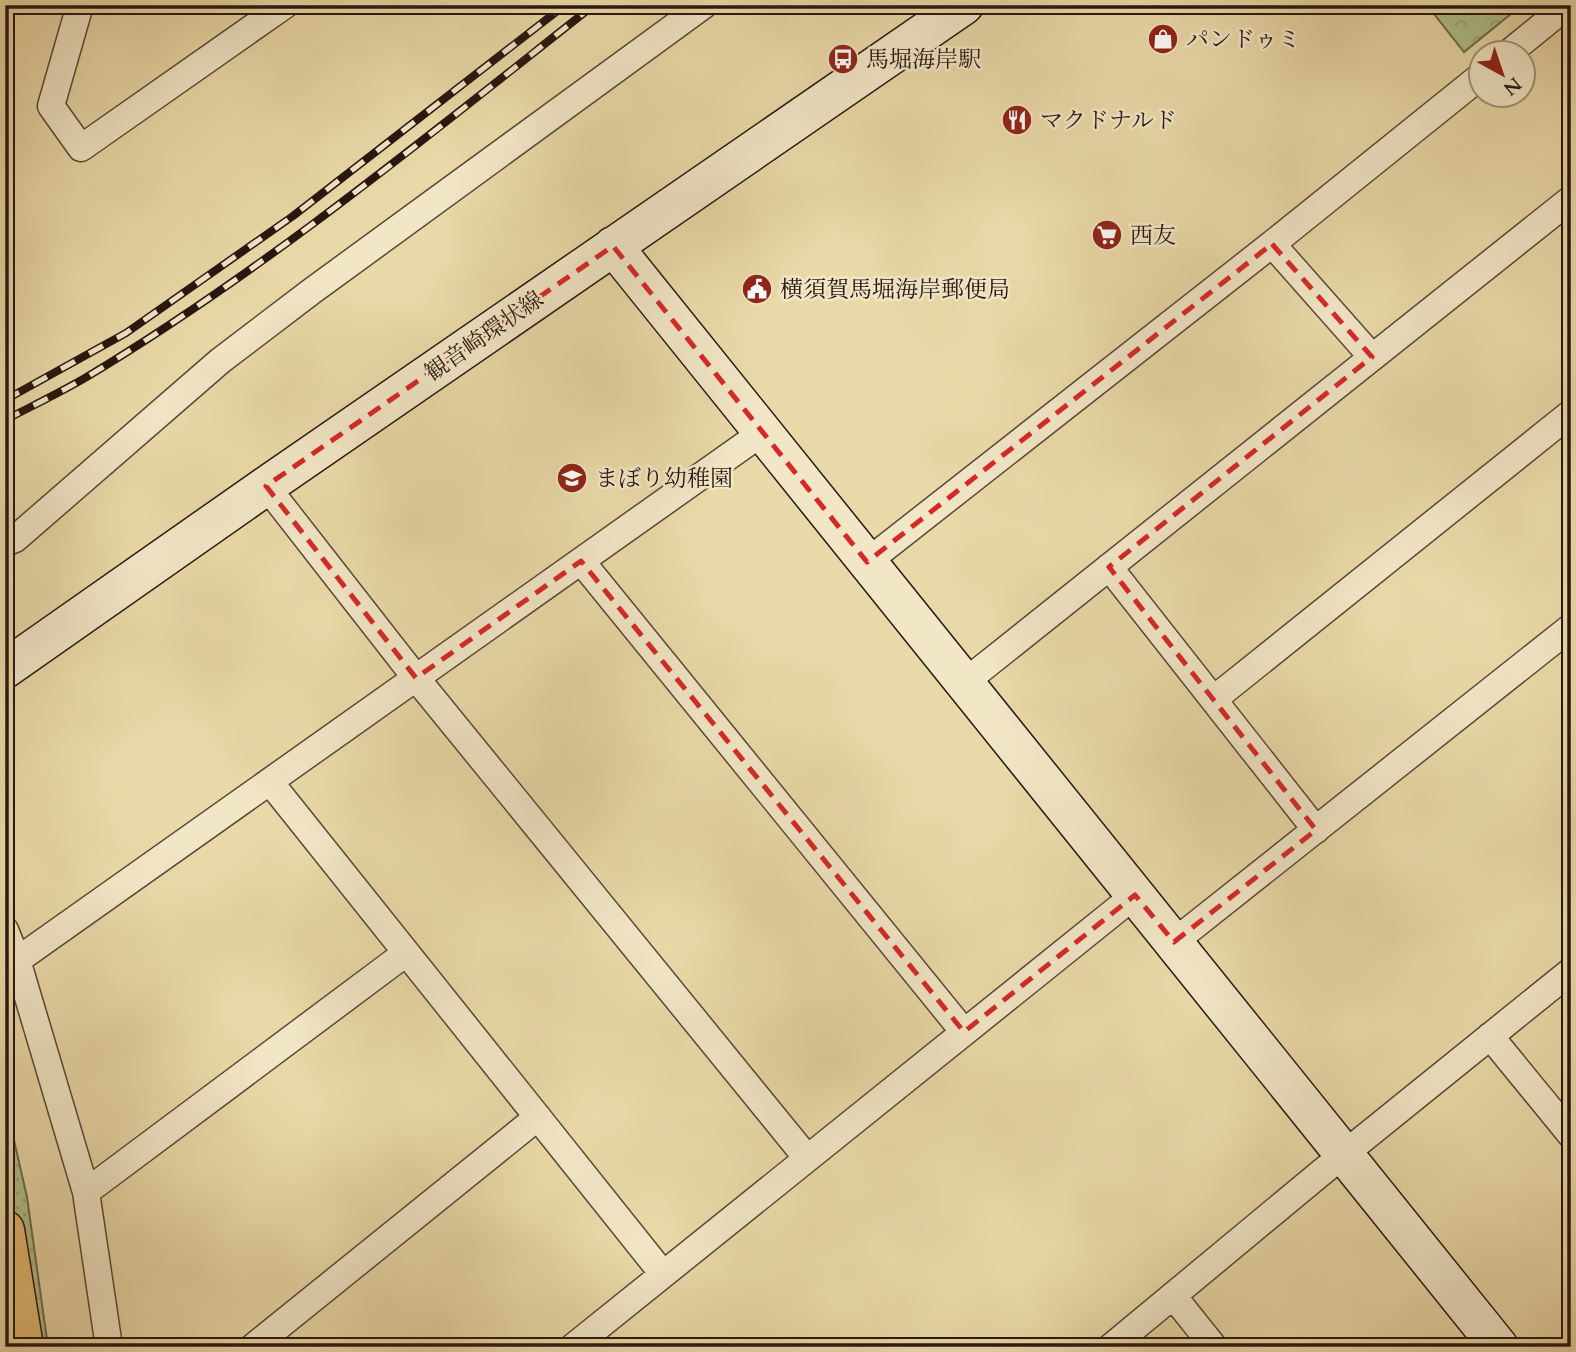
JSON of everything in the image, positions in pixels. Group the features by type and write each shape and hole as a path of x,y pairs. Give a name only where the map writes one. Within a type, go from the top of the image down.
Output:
{"highway":[{"path":"5,1230 24,1347"},
{"path":"5,1338 7,1347"}],"street":[{"path":"80,5 51,106 81,148 285,5"},
{"path":"5,543 15,540 220,361 704,5"},
{"name":"観音崎環状線","path":"5,669 964,5"},
{"path":"1527,38 1568,5"},
{"path":"867,562 1468,86"},
{"path":"965,682 1571,199"},
{"path":"1272,244 1372,357"},
{"path":"613,246 1499,1347"},
{"path":"1214,699 1571,413"},
{"path":"11,964 763,432"},
{"path":"266,486 416,678 807,1158"},
{"path":"581,561 964,1032"},
{"path":"1109,567 1316,830"},
{"path":"1174,942 1571,627"},
{"path":"270,782 663,1274"},
{"path":"573,1347 1135,895"},
{"path":"5,930 11,964 86,1192 108,1347"},
{"path":"86,1192 406,953"},
{"path":"1111,1347 1571,971"},
{"path":"1490,1036 1571,1135"},
{"path":"253,1347 538,1117"},
{"path":"1174,1297 1214,1347"}],"highlighted area":[{"path":"1272,244 1372,357 1109,567 1316,830 1174,942 1135,895 964,1032 581,561 416,678 266,486 613,246 867,562"}],"green space":[{"path":"1427,5 1522,5 1481,38 1468,38 1468,49 1464,52"},
{"path":"5,1101 27,1197 48,1347 5,1347"}],"railway":[{"path":"5,400 126,333 293,216 565,5"},
{"path":"5,420 85,378 152,336 282,247 408,152 594,5"}],"place":[{"name":"パンドゥミ","path":"1163,39"},
{"name":"馬堀海岸駅","path":"843,59"},
{"name":"マクドナルド","path":"1017,120"},
{"name":"西友","path":"1107,235"},
{"name":"横須賀馬堀海岸郵便局","path":"757,289"},
{"name":"まぼり幼稚園","path":"572,478"}]}
